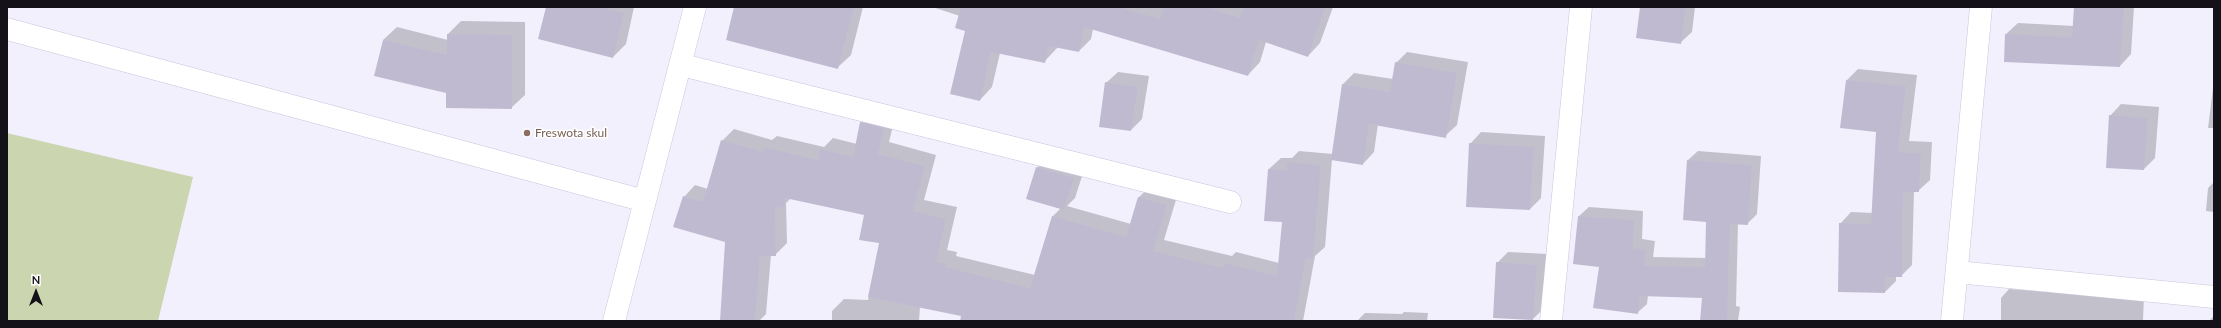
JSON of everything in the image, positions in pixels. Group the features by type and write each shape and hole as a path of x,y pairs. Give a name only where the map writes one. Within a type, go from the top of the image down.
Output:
{"street":[{"path":"617,320 645,201 682,64 695,7"},
{"path":"1551,321 1581,7"},
{"path":"1952,321 1981,7"},
{"path":"7,29 645,201"},
{"path":"682,64 1230,202"},
{"path":"1957,272 2214,297"}],"green space":[{"path":"7,133 193,177 158,321 7,321"}],"building":[{"path":"546,7 600,7 624,13 613,58 538,39"},
{"path":"734,7 854,7 838,69 726,40"},
{"path":"961,7 1119,7 1160,19 1164,7 1205,7 1240,18 1244,7 1325,7 1308,57 1259,40 1248,76 1084,27 1079,52 1049,46 1045,63 991,52 980,101 950,94 965,31 955,28"},
{"path":"1640,7 1686,7 1681,44 1636,38"},
{"path":"2074,7 2124,7 2120,67 2004,62 2005,34 2072,37"},
{"path":"447,34 512,35 512,109 446,108 446,93 374,76 383,40 447,55"},
{"path":"1395,62 1457,73 1446,138 1369,124 1363,165 1331,160 1342,84 1390,92"},
{"path":"1846,80 1906,86 1898,152 1921,153 1919,192 1903,192 1902,277 1885,277 1885,293 1838,292 1839,223 1871,224 1876,132 1840,128"},
{"path":"1105,82 1138,87 1131,131 1099,127"},
{"path":"2109,115 2148,118 2144,170 2106,168"},
{"path":"860,122 884,128 878,154 925,166 913,211 946,219 936,262 946,264 945,267 1030,288 1052,216 1126,237 1138,197 1167,205 1153,251 1223,268 1224,263 1277,276 1282,222 1264,221 1268,169 1286,170 1287,162 1321,165 1313,259 1306,258 1294,321 960,321 961,316 868,297 879,243 859,240 864,215 785,198 783,208 775,206 776,256 760,256 755,321 720,321 725,242 673,227 683,196 703,202 721,140 763,152 764,147 818,160 820,149 853,157"},
{"path":"1469,143 1534,147 1530,210 1466,207"},
{"path":"1687,160 1752,165 1748,225 1730,224 1727,321 1700,321 1702,298 1640,296 1638,314 1593,308 1599,267 1573,264 1578,216 1634,220 1633,248 1646,250 1644,266 1705,267 1706,222 1683,220"},
{"path":"1036,167 1074,178 1064,210 1026,199"},
{"path":"1496,262 1537,265 1533,320 1493,318"}],"place":[{"name":"Freswota skul","path":"527,133"}]}
